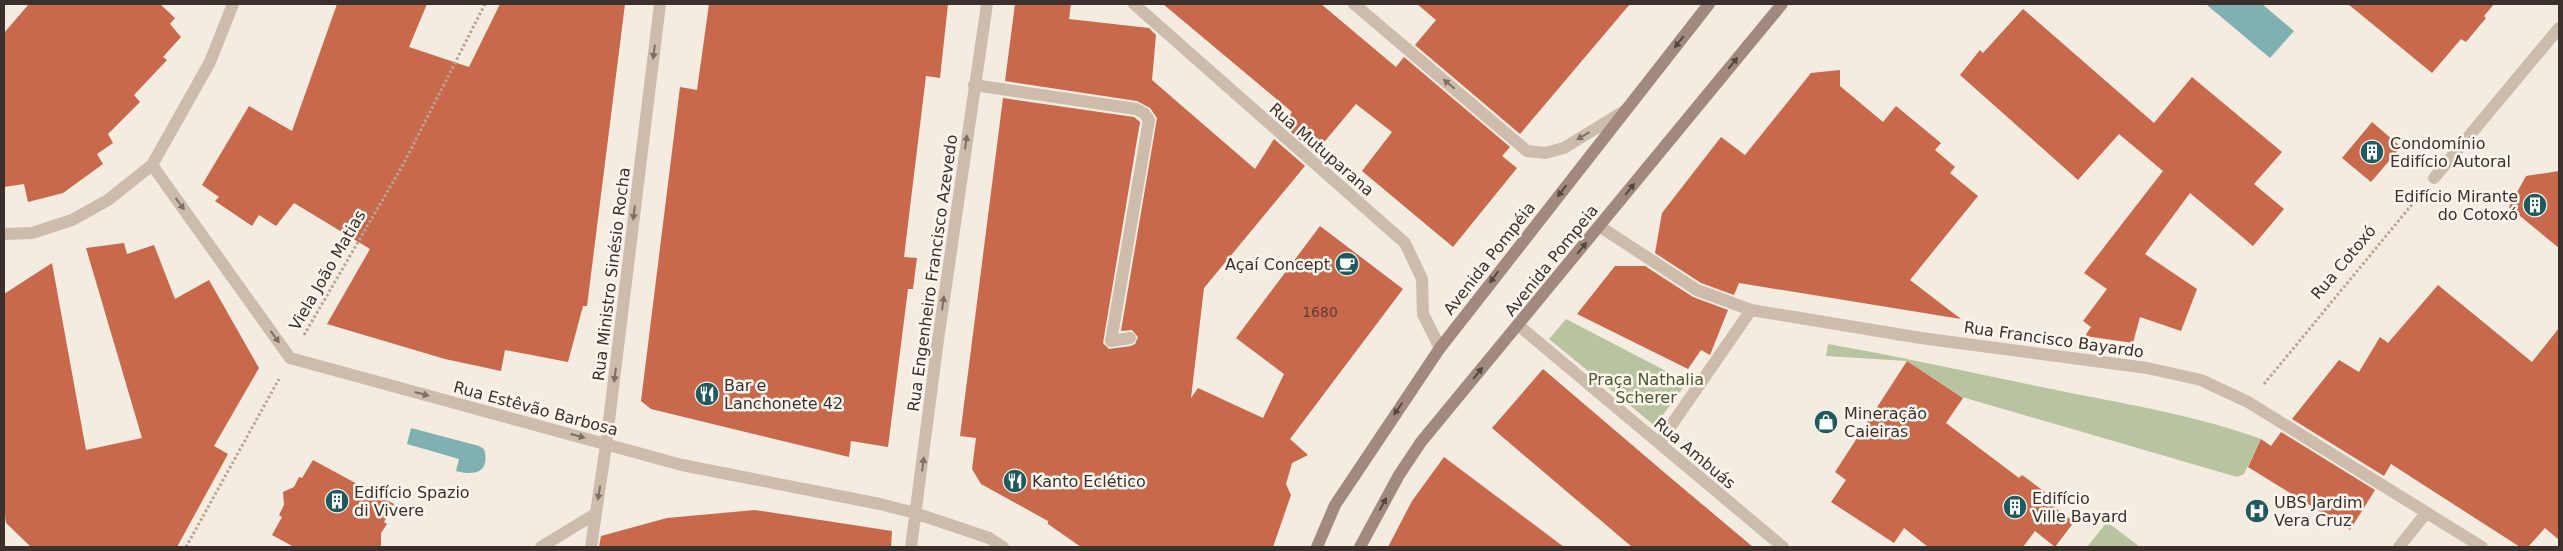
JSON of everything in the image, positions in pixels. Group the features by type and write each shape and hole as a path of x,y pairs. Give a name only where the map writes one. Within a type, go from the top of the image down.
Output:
{"main road":[{"name":"Avenida Pompéia","path":"1317,547 1335,505 1440,348 1709,4"},
{"name":"Avenida Pompeia","path":"1360,547 1399,475 1421,442 1782,4"}],"street":[{"path":"4,234 32,233 72,220 108,200 152,165 210,62 233,4"},
{"name":"Rua Ministro Sinésio Rocha","path":"591,547 606,445 660,4"},
{"name":"Rua Engenheiro Francisco Azevedo","path":"910,547 987,4"},
{"name":"Rua Mutuparana","path":"1134,4 1405,243 1422,279 1423,314 1440,348"},
{"path":"1354,4 1527,151 1545,153 1564,148 1624,111"},
{"path":"2434,178 2559,28"},
{"path":"974,85 1136,109 1144,113 1149,120 1111,341 1130,338"},
{"path":"152,165 290,358"},
{"name":"Rua Francisco Bayardo","path":"1599,226 1697,290 1751,310 1921,338 2147,368 2201,380 2248,402 2482,547"},
{"path":"1659,443 1751,310"},
{"name":"Rua Ambuás","path":"1518,325 1783,547"},
{"name":"Rua Estêvão Barbosa","path":"290,358 682,465 915,512 989,538 1003,547"},
{"path":"2399,547 2426,513"},
{"path":"541,547 595,514"}],"path":[{"name":"Viela João Matias","path":"186,547 290,358 404,163 486,4"},
{"name":"Rua Cotoxó","path":"2248,402 2434,178"}],"green space":[{"name":"Praça Nathalia Scherer","path":"1566,319 1687,382 1655,426 1549,339"},
{"path":"1828,344 2164,412 2213,424 2261,439 2244,474 2237,477 1962,397 1907,361 1826,356"},
{"path":"2107,522 2140,547 2087,547"}],"water":[{"path":"2262,4 2294,31 2270,58 2207,5"},
{"path":"411,428 479,446 484,449 486,457 483,468 475,473 456,471 459,459 407,444"}],"building":[{"path":"29,4 160,4 175,18 170,24 181,37 163,57 167,60 134,95 140,102 108,134 113,143 97,154 103,164 63,193 28,202 24,184 4,187 4,33"},
{"path":"337,4 427,4 409,47 469,67 500,4 625,4 587,306 583,306 568,362 505,350 501,371 445,359 327,324 370,249 294,203 276,226 259,215 252,226 215,201 219,197 202,185 249,106 292,131"},
{"path":"709,4 948,4 940,78 926,76 904,257 917,258 913,289 908,289 888,447 851,441 849,457 651,409 641,401 680,87 697,90"},
{"path":"1015,4 1071,4 1069,19 1149,28 1156,35 1152,80 1255,169 1274,139 1305,166 1204,288 1191,398 1198,388 1263,418 1284,374 1236,338 1320,226 1403,289 1290,439 1308,455 1292,463 1286,484 1291,495 1273,547 1081,547 1048,524 1048,521 981,484 972,469 976,438 960,436 1003,98 1134,117 1140,122 1103,343 1109,349 1131,346 1135,344 1138,337 1132,330 1121,331 1157,118 1150,108 1137,101 1005,81"},
{"path":"1163,4 1321,4 1396,67 1404,57 1510,147 1502,156 1517,168 1453,247 1362,171 1392,132 1356,104 1315,153 1283,125 1292,112"},
{"path":"1417,4 1630,4 1520,134 1415,45 1436,20"},
{"path":"2348,4 2494,4 2484,16 2486,18 2466,42 2461,39 2432,73"},
{"path":"2023,9 2154,123 2192,77 2282,152 2254,184 2284,209 2253,246 2190,193 2145,254 2197,289 2181,331 2140,317 2133,343 2085,336 2091,327 2083,321 2107,289 2084,273 2163,171 2119,134 2078,180 1960,75 1980,50 1983,53"},
{"path":"1840,70 1840,86 1883,122 1896,106 1941,143 1935,150 1955,167 1950,173 1978,196 1910,280 1961,319 1739,283 1734,295 1701,283 1655,253 1662,213 1721,137 1745,155 1811,73"},
{"name":"Condomínio Edifício Autoral","path":"2372,122 2401,147 2371,182 2342,158"},
{"name":"Edifício Mirante do Cotoxó","path":"2559,171 2559,248 2509,207 2526,176"},
{"path":"124,243 127,254 154,245 175,299 209,280 259,368 214,446 228,454 177,547 31,547 6,523 4,507 4,294 52,263 86,450 142,438 86,248"},
{"path":"1615,266 1645,266 1693,297 1728,310 1710,355 1701,350 1688,369 1577,314"},
{"path":"2438,285 2532,362 2559,328 2559,540 2545,528 2528,547 2520,547 2391,464 2384,476 2292,419 2339,360 2359,372 2380,337 2388,343"},
{"path":"1907,361 1963,398 1946,423 2019,478 2022,475 2045,492 2041,497 2074,522 2055,547 2035,531 2023,547 1928,547 1904,528 1894,543 1831,502 1846,480 1835,472"},
{"path":"1543,369 1753,547 1632,547 1492,428"},
{"path":"2281,432 2375,490 2350,530 2248,467 2261,439 2271,446"},
{"path":"1444,457 1564,547 1388,547 1412,501"},
{"name":"Edifício Spazio di Vivere","path":"313,460 394,504 384,522 387,524 381,533 381,547 294,547 272,535 282,517 279,515 284,505 283,492 294,487 299,477 302,478"},
{"path":"755,510 892,531 891,547 599,547 601,536 667,518"}],"place":[{"name":"Condomínio Edifício Autoral","path":"2372,152"},
{"name":"Edifício Mirante do Cotoxó","path":"2535,205"},
{"name":"Açaí Concept","path":"1347,264"},
{"name":"Bar e Lanchonete 42","path":"707,394"},
{"name":"Mineração Caieiras","path":"1826,422"},
{"name":"Kanto Eclético","path":"1015,481"},
{"name":"Edifício Spazio di Vivere","path":"337,501"},
{"name":"Edifício Ville Bayard","path":"2015,507"},
{"name":"UBS Jardim Vera Cruz","path":"2257,511"}]}
